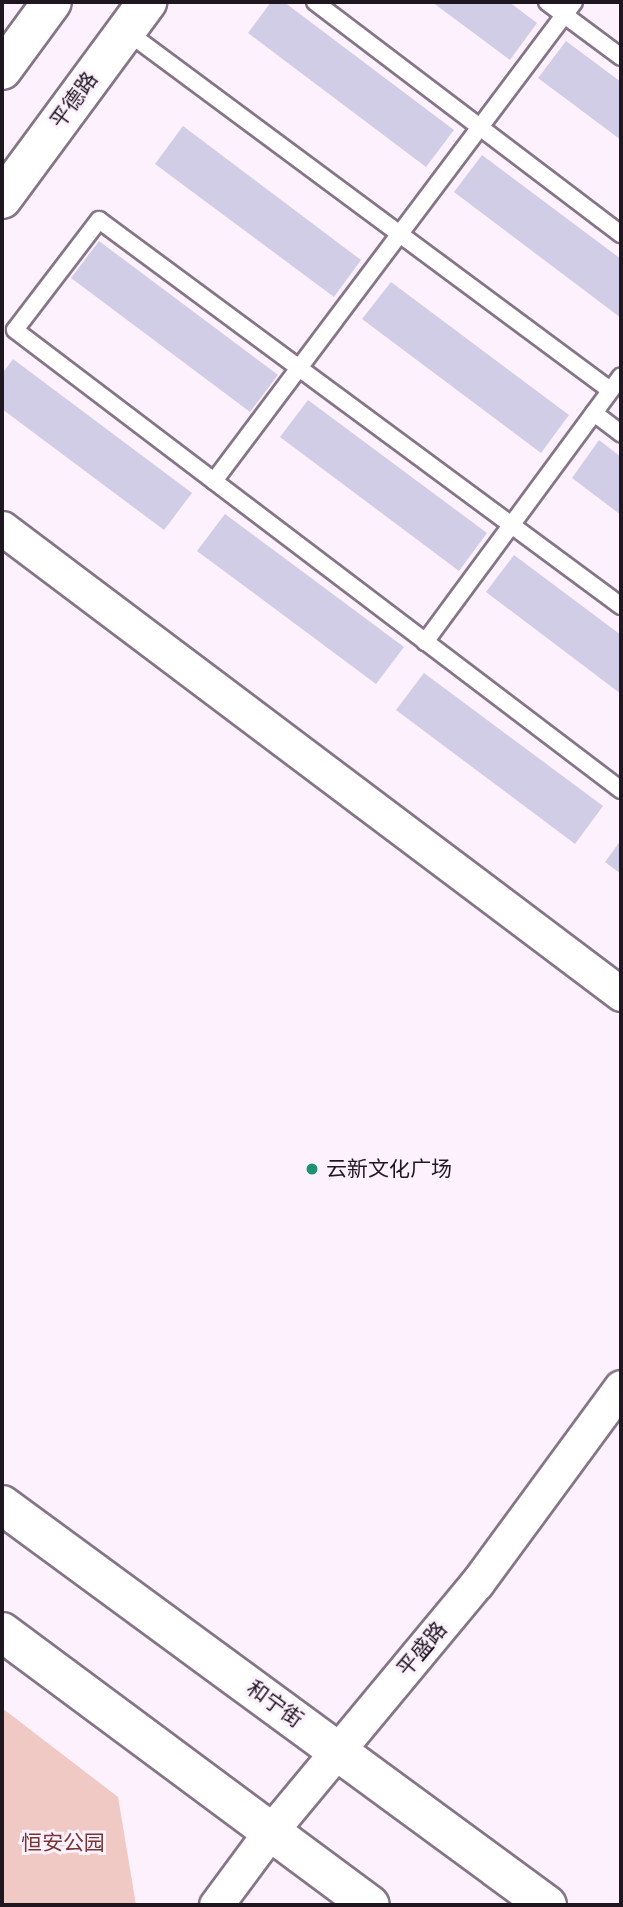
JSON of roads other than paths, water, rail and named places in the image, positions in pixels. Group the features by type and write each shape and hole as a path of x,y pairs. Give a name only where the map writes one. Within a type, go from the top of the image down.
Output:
{"main road":[{"path":"2,70 52,2"},
{"name":"平德路","path":"2,199 136,16"},
{"name":"和宁街","path":"2,1505 547,1905"},
{"path":"2,1632 370,1905"}],"street":[{"path":"2,528 621,994"},
{"name":"平盛路","path":"216,1905 271,1832 477,1583 621,1387"}],"lane":[{"path":"314,2 621,234"},
{"path":"547,2 569,8 621,57"},
{"path":"214,481 569,8"},
{"path":"136,16 400,234 610,390"},
{"path":"621,606 99,220 15,330 621,790"},
{"path":"425,642 621,376"},
{"path":"594,413 621,433"}],"place":[{"name":"云新文化广场","path":"312,1169"}],"park label":[{"name":"恒安公园","path":"63,1843"}]}
